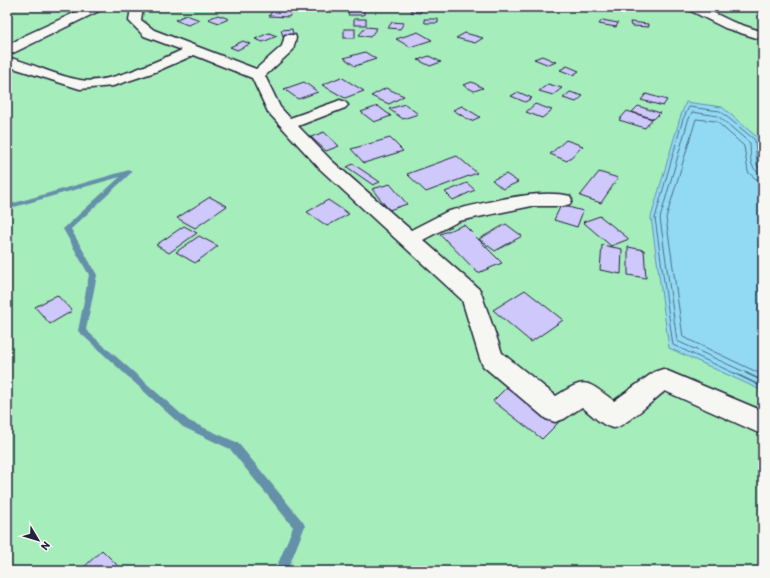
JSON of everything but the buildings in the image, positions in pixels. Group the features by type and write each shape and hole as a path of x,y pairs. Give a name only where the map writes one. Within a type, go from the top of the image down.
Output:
{"street":[{"path":"7,52 29,39 97,7"},
{"path":"137,7 135,21 149,33 258,75 273,109 326,165 472,296 492,359 555,411 583,393 614,416 663,379 763,423"},
{"path":"693,7 729,25 763,36"},
{"path":"258,75 288,47 290,38"},
{"path":"7,61 80,85 108,83 150,70 195,50"},
{"path":"287,124 340,105"},
{"path":"409,239 453,216 490,216 532,200 563,200"}],"green space":[{"path":"7,7 763,7 763,571 7,571"}],"water":[{"path":"686,102 722,107 759,139 761,164 763,165 763,391 669,348 651,217"}],"waterway":[{"path":"7,207 129,172 67,229 93,275 82,331 186,424 234,446 299,526 281,571"}]}
